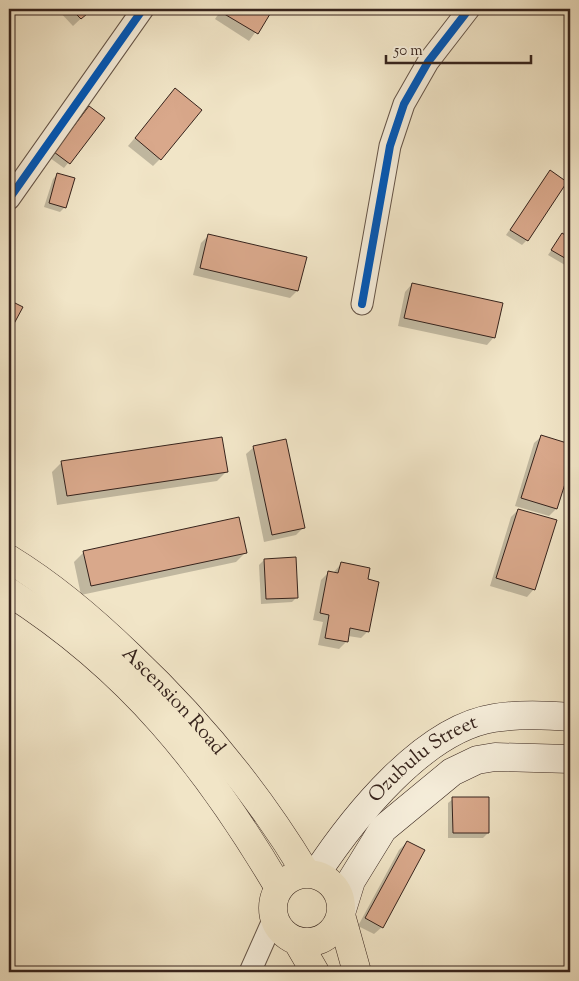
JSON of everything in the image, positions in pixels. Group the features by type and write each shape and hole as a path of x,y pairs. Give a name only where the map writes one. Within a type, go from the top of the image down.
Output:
{"main road":[{"name":"Ascension Road","path":"9,559 84,614 178,702 219,748 256,796 311,874"},
{"name":"Ascension Road","path":"9,592 40,612 114,672 157,714 195,760 234,814 279,888"},
{"name":"Ozubulu Street","path":"311,874 344,831 381,789 424,753 455,732 493,718 570,717"},
{"name":"Ozubulu Street","path":"342,912 351,881 383,829 452,772 477,760 495,757 570,759"},
{"path":"342,912 338,924 325,938 316,941 298,941 287,936 279,928 274,918 274,898 279,888 294,876 311,874 332,884 341,900 342,912 357,972"},
{"path":"298,941 315,972"}],"street":[{"path":"9,199 142,9"},
{"path":"362,304 390,146 404,104 428,62 469,9"},
{"path":"250,972 274,918"}],"building":[{"path":"71,9 93,9 81,19"},
{"path":"223,9 273,9 258,34 221,12"},
{"path":"175,88 202,110 161,160 135,138"},
{"path":"89,106 105,118 70,164 54,152"},
{"path":"550,170 567,182 528,241 510,230"},
{"path":"57,173 75,178 66,208 49,203"},
{"path":"562,233 570,238 570,261 551,250"},
{"path":"208,234 307,257 298,291 200,268"},
{"path":"412,283 503,303 495,338 404,318"},
{"path":"9,300 23,307 9,333"},
{"path":"541,435 570,444 570,468 557,509 521,498"},
{"path":"222,437 228,472 67,496 61,461"},
{"path":"286,439 305,528 272,535 253,446"},
{"path":"518,509 557,520 535,590 496,578"},
{"path":"239,517 247,553 91,586 83,551"},
{"path":"296,557 298,598 266,599 264,559"},
{"path":"341,562 370,568 368,579 379,582 369,632 350,628 348,642 325,638 329,615 320,613 328,571 338,573"},
{"path":"452,797 489,797 489,833 453,833"},
{"path":"407,841 425,850 383,928 365,918"}],"cycle path":[{"path":"9,199 143,9"},
{"path":"362,304 390,146 404,104 428,62 469,9"}]}
